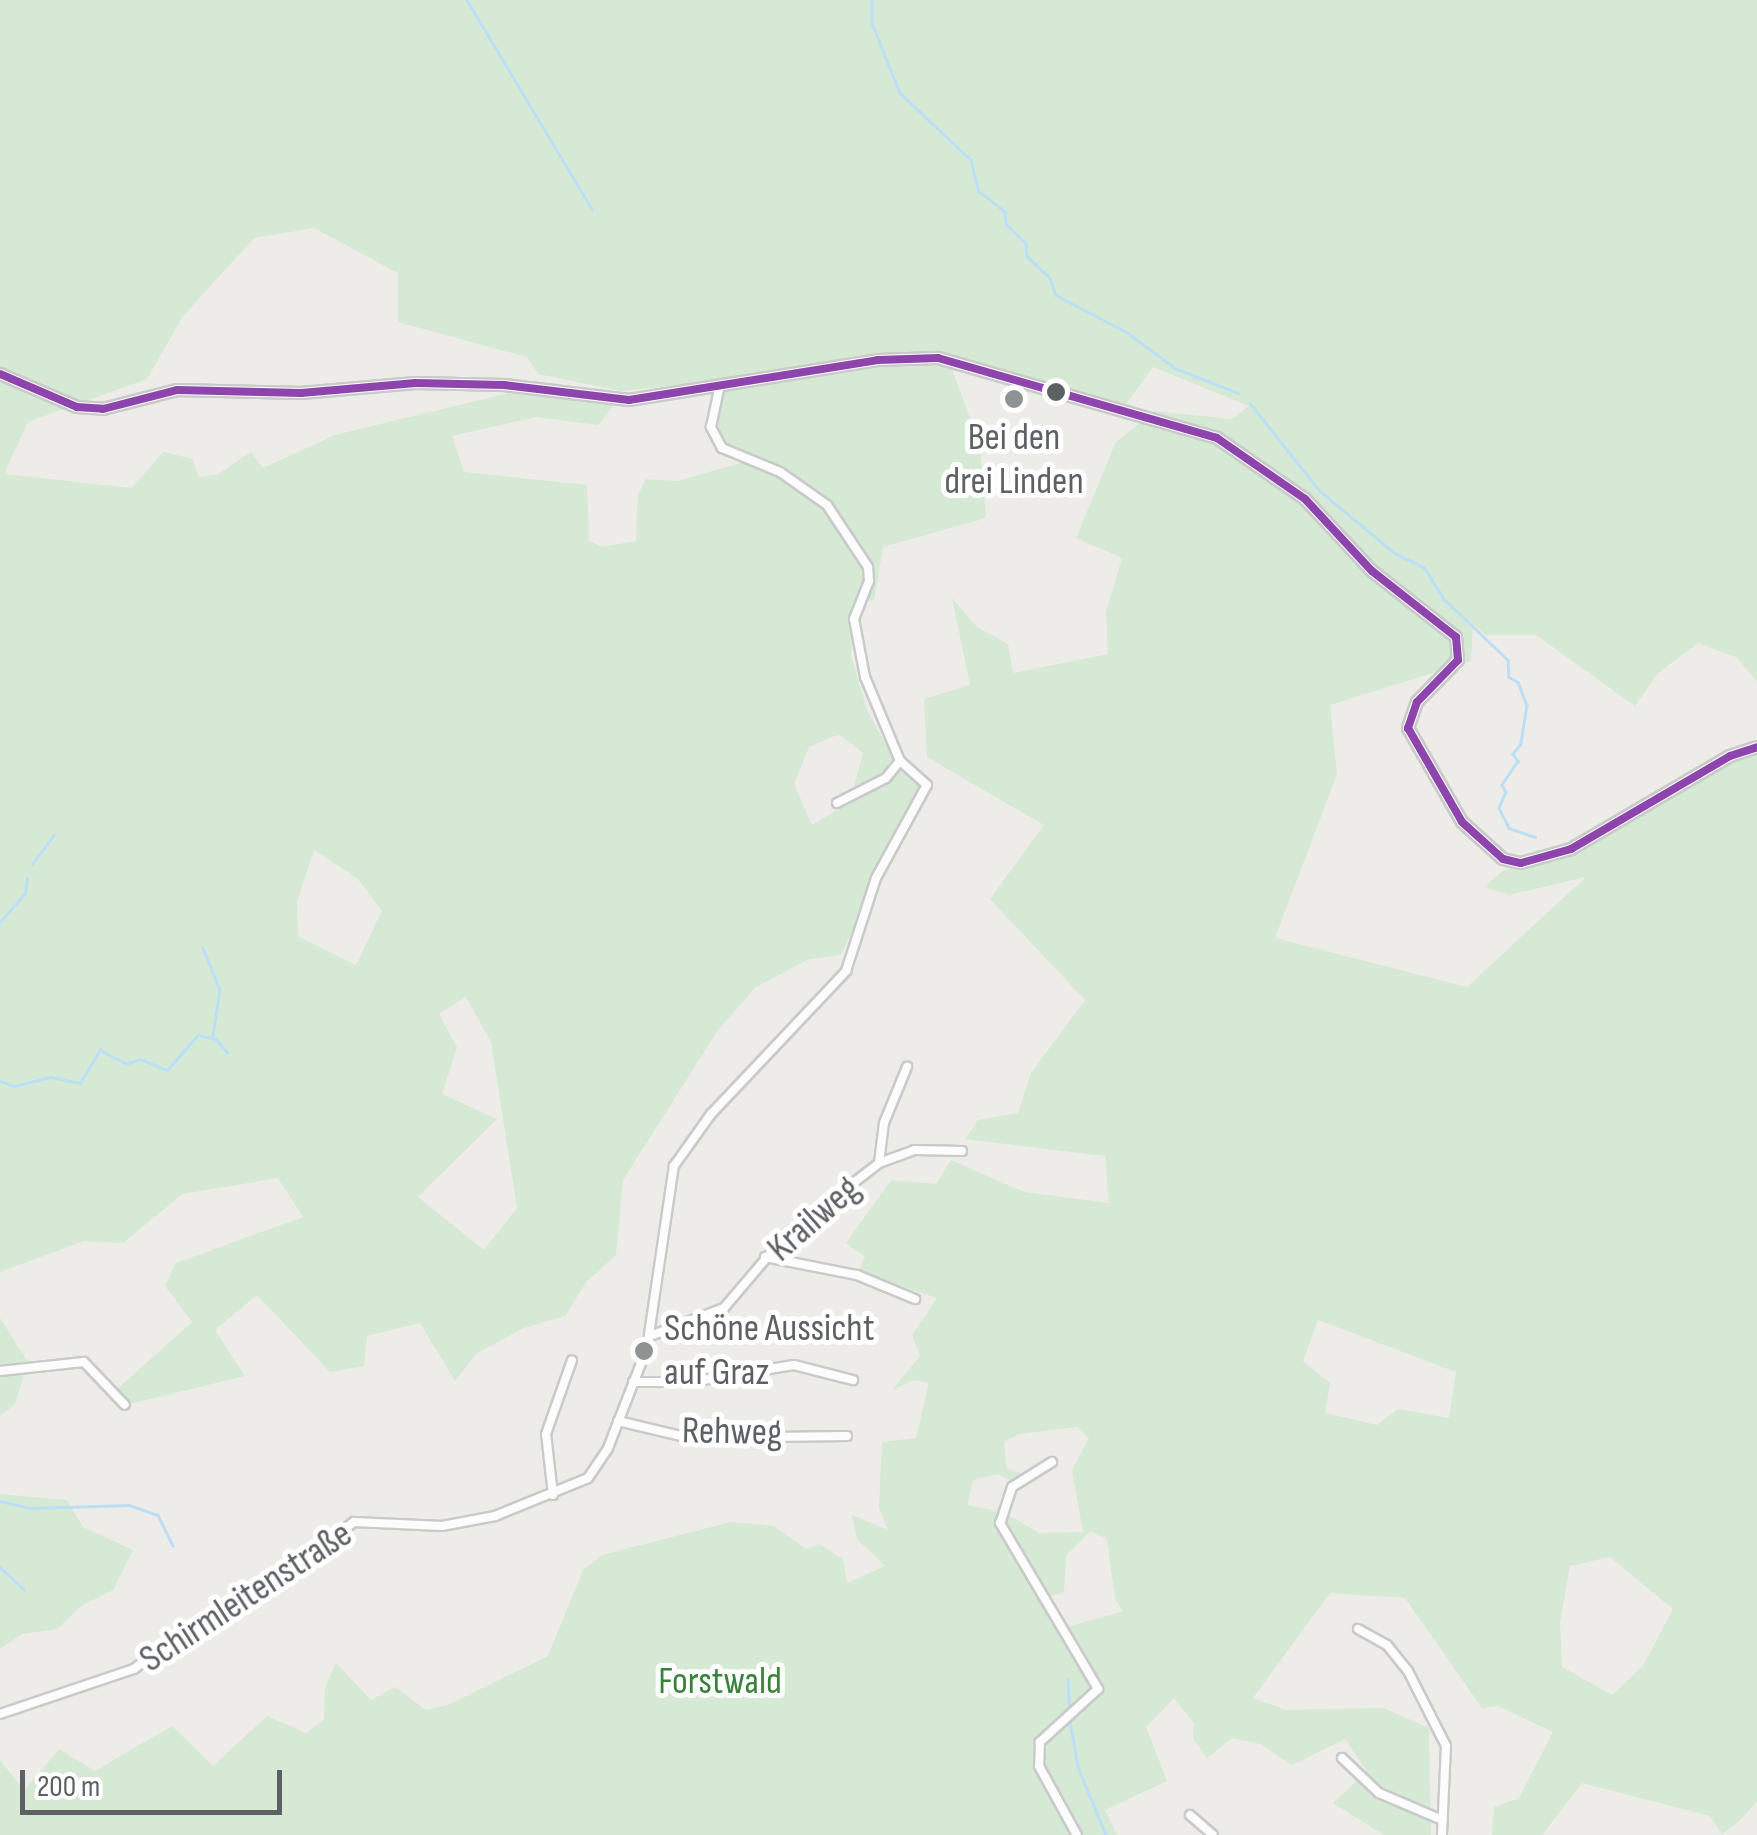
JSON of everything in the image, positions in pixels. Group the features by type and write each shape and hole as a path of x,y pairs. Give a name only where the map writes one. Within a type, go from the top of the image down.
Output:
{"street":[{"path":"0,374 76,407 103,409 196,389 302,393 390,384 486,384 629,400 878,360 938,358 1242,450 1305,499 1372,571 1456,636 1458,660 1417,702 1408,728 1453,809 1503,859 1521,863 1572,849 1757,747"},
{"name":"Schirmleitenstraße","path":"0,1714 134,1669 172,1639 259,1594 354,1522 463,1524 553,1496 588,1478 618,1421 650,1336 654,1288 667,1250 665,1197 674,1166 711,1114 846,971 876,878 927,785 900,761 870,691 854,628 868,567 827,506 780,472 722,448 711,427 719,388"},
{"path":"837,803 886,778 900,761"},
{"name":"Krailweg","path":"879,1162 884,1123 907,1067"},
{"name":"Krailweg","path":"650,1336 724,1308 766,1257 879,1162 915,1150 962,1150"},
{"path":"766,1257 857,1275 915,1300"},
{"path":"553,1496 546,1434 572,1360"},
{"path":"0,1371 84,1362 126,1405"},
{"path":"633,1382 692,1382 794,1365 853,1380"},
{"name":"Rehweg","path":"618,1421 690,1438 847,1436"},
{"path":"1052,1462 1012,1487 1000,1524 1098,1688 1040,1742 1038,1766 1076,1835"},
{"path":"1358,1630 1387,1645 1408,1671 1446,1746 1442,1835"},
{"path":"1342,1758 1378,1793 1442,1820"},
{"path":"1190,1814 1213,1835"}],"green space":[{"name":"Forstwald","path":"0,0 1757,0 1757,681 1736,657 1698,643 1658,673 1635,706 1536,635 1486,635 1473,624 1471,661 1330,705 1337,774 1275,938 1467,987 1586,877 1509,895 1484,887 1504,870 1559,860 1729,760 1757,752 1757,1802 1722,1834 1710,1816 1582,1783 1542,1835 1492,1835 1494,1807 1519,1798 1553,1732 1498,1706 1482,1708 1405,1598 1330,1593 1253,1698 1287,1710 1383,1708 1429,1728 1431,1835 1384,1835 1333,1803 1367,1771 1345,1739 1292,1765 1260,1744 1232,1738 1207,1758 1193,1739 1194,1723 1174,1698 1146,1727 1167,1781 1105,1810 1117,1835 0,1835 0,1760 24,1791 59,1749 95,1771 172,1726 213,1766 267,1716 306,1733 324,1720 325,1688 336,1663 371,1700 395,1687 426,1710 448,1705 548,1656 583,1570 602,1555 731,1522 774,1526 806,1549 819,1544 843,1559 847,1583 885,1566 857,1539 852,1515 888,1530 879,1508 882,1442 916,1438 929,1383 914,1380 892,1390 920,1356 912,1335 937,1298 858,1272 865,1257 846,1243 891,1180 936,1184 951,1160 1024,1192 1109,1203 1105,1156 965,1139 978,1120 1018,1113 1031,1073 1085,1000 990,899 1044,825 927,757 924,699 970,685 952,598 977,627 1008,644 1013,673 1108,654 1106,612 1122,558 1076,538 1116,442 1155,411 1231,419 1249,406 1153,367 1126,404 946,354 980,444 986,518 883,547 874,600 854,603 851,656 867,710 899,769 922,783 841,955 809,959 756,987 718,1030 623,1180 616,1255 586,1282 565,1316 524,1328 477,1353 455,1381 420,1323 367,1336 364,1366 330,1372 257,1295 215,1330 245,1376 125,1405 114,1392 192,1322 165,1286 176,1263 303,1217 278,1178 182,1194 123,1243 84,1241 0,1272","holes":["314,228 398,273 398,322 527,357 538,374 621,391 725,380 717,427 724,444 748,461 677,481 646,479 638,495 636,541 602,547 589,540 587,485 464,472 452,436 536,417 598,425 614,405 509,393 335,435 263,468 251,452 217,475 198,477 193,459 163,452 132,488 4,474 28,422 147,379 183,316 254,238","839,734 863,753 850,802 812,825 794,784 809,747","314,850 358,879 382,911 356,965 298,936 297,902","466,997 491,1042 517,1208 484,1250 418,1197 497,1119 442,1094 457,1047 439,1014","1318,1320 1456,1372 1449,1418 1398,1409 1377,1425 1325,1413 1330,1383 1303,1361","1078,1427 1089,1438 1072,1470 1083,1532 1039,1533 1005,1513 967,1505 973,1480 998,1474 1013,1482 1021,1473 1007,1469 1004,1442 1019,1434","1090,1531 1107,1539 1115,1599 1123,1611 1067,1627 1049,1597 1064,1592 1066,1555","1610,1557 1673,1609 1643,1666 1612,1695 1562,1667 1560,1622 1570,1566"]},
{"path":"0,1318 28,1362 15,1404 0,1416"},
{"path":"0,1494 67,1500 83,1527 133,1550 113,1590 81,1606 57,1629 22,1634 0,1649"}],"waterway":[{"path":"467,0 592,209"},
{"path":"872,0 872,23 900,93 971,160 979,191 1005,211 1006,224 1026,243 1027,256 1050,278 1056,295 1128,333 1175,368 1238,393"},
{"path":"1250,403 1320,491 1396,554 1424,567 1445,600 1508,660 1509,677 1518,682 1527,705 1521,744 1513,754 1518,761 1502,785 1506,792 1499,808 1509,828 1535,837"},
{"path":"32,864 54,835"},
{"path":"0,922 25,893 27,878"},
{"path":"203,948 220,990 213,1035"},
{"path":"0,1081 14,1086 50,1077 80,1083 100,1050 127,1064 140,1059 167,1070 198,1035 216,1039 228,1053"},
{"path":"0,1501 31,1508 129,1505 158,1515 173,1546"},
{"path":"0,1567 24,1589"},
{"path":"1068,1679 1070,1712"},
{"path":"1070,1720 1078,1767 1106,1835"}],"transit line":[{"path":"0,374 77,407 103,409 177,390 301,393 416,383 504,385 629,400 878,360 938,358 1217,438 1305,499 1372,571 1456,637 1458,660 1417,702 1408,728 1462,822 1503,859 1521,863 1571,849 1730,756 1757,747"}],"place":[{"name":"Bei den drei Linden","path":"1014,399"},
{"name":"Schöne Aussicht auf Graz","path":"644,1351"}]}
